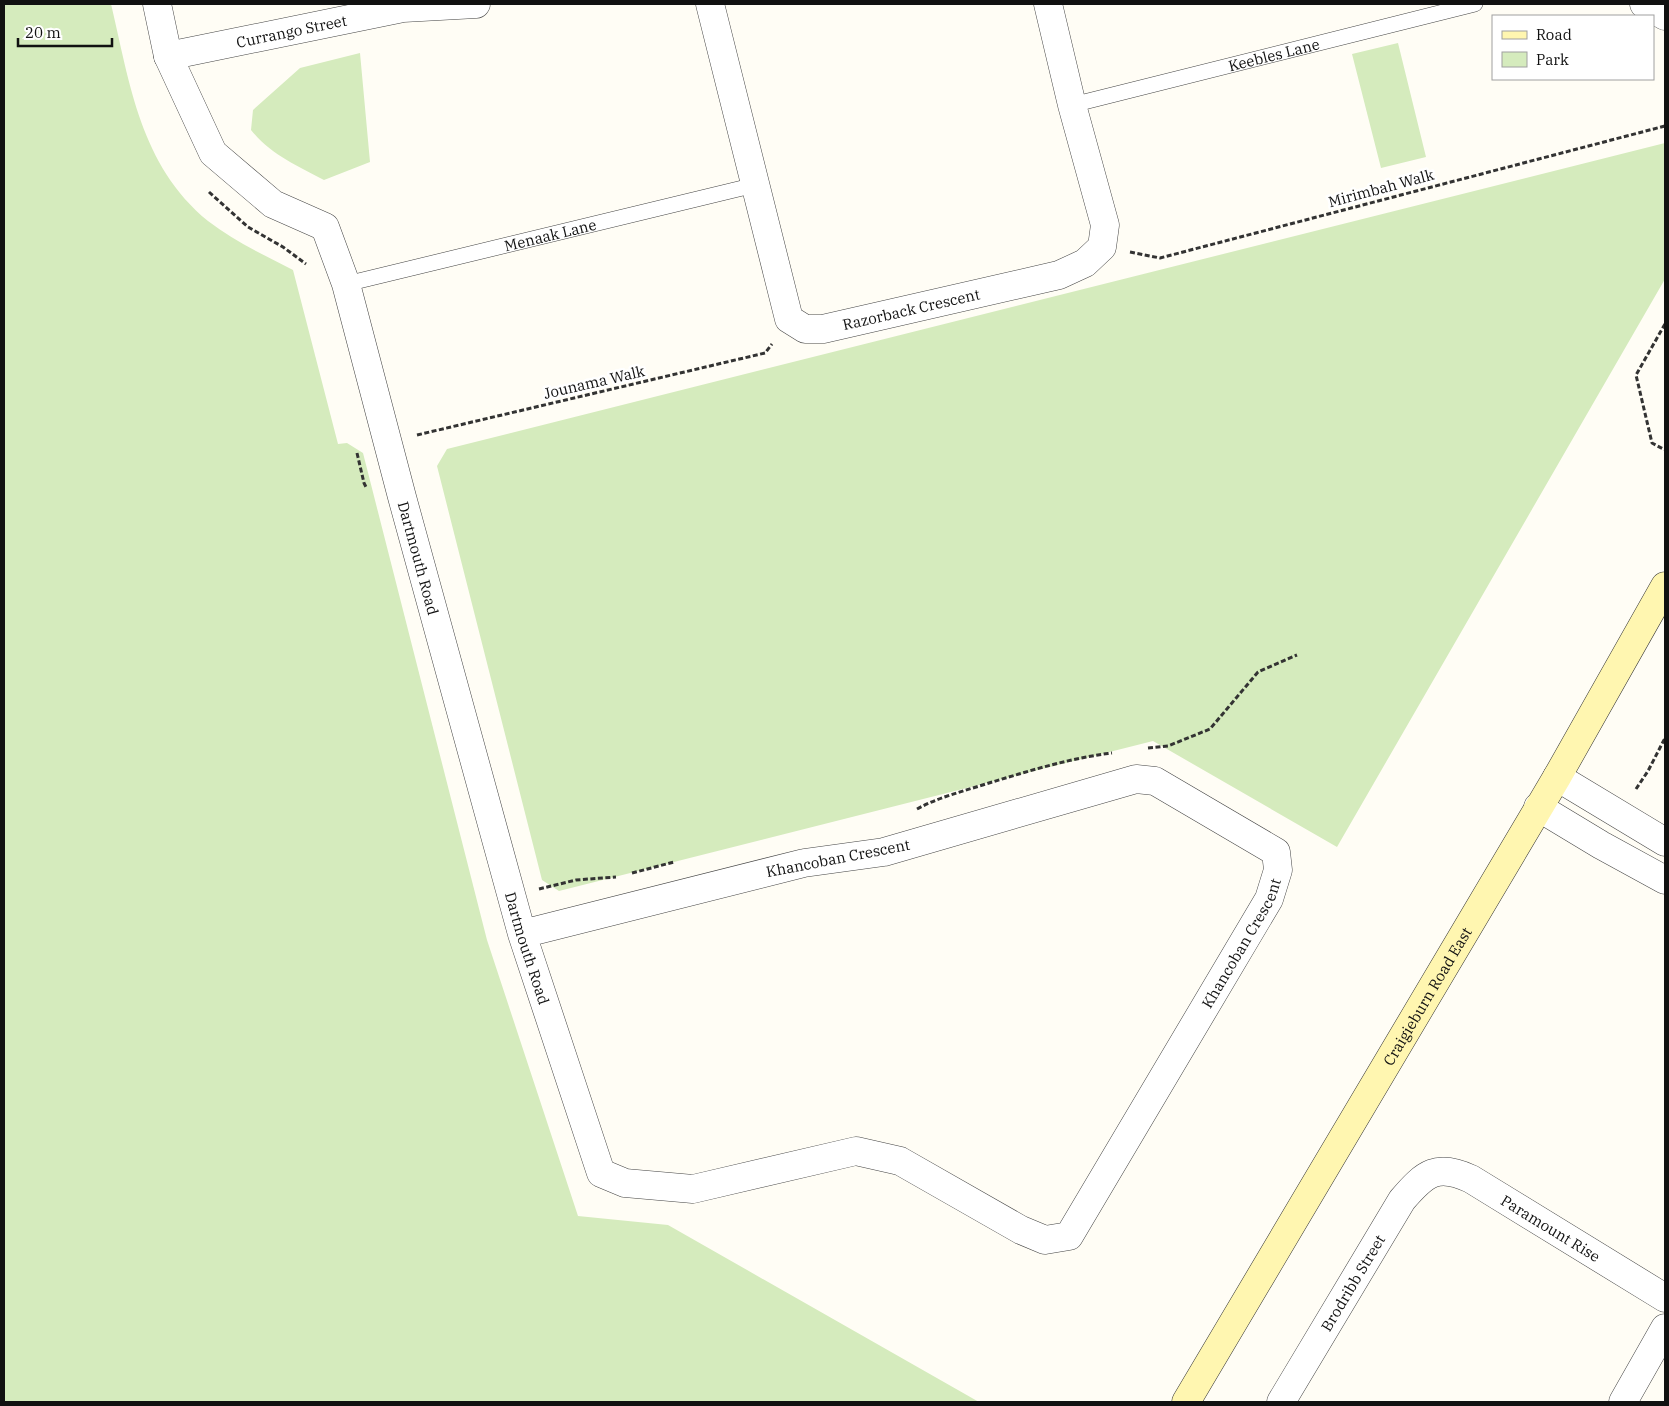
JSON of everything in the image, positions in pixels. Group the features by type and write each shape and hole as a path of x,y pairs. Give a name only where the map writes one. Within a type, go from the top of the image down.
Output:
{"main road":[{"name":"Craigieburn Road East","path":"1186,1402 1557,777 1665,586"}],"street":[{"name":"Dartmouth Road","path":"157,4 168,56 213,153 273,204 325,227 346,284 387,442 522,934 601,1173"},
{"name":"Currango Street","path":"168,56 403,8 476,4"},
{"path":"710,4 789,319"},
{"path":"1048,4 1072,105 1105,225 1102,247"},
{"path":"1644,4 1665,16"},
{"name":"Razorback Crescent","path":"789,319 805,329 823,329 1059,275 1085,263 1102,247"},
{"path":"1557,777 1665,842"},
{"name":"Khancoban Crescent","path":"522,934 804,863 884,852 1136,779 1155,781 1276,852 1278,870 1269,899 1069,1236 1045,1240 1021,1230 900,1161 856,1151 693,1189 625,1183 601,1173"},
{"path":"1538,808 1600,845 1665,880"},
{"name":"Paramount Rise","path":"1432,1173 1454,1171 1471,1179 1665,1298"},
{"name":"Brodribb Street","path":"1281,1402 1402,1200 1416,1183 1432,1173"},
{"path":"1623,1402 1665,1328"}],"lane":[{"name":"Keebles Lane","path":"1072,105 1475,4"},
{"name":"Menaak Lane","path":"346,284 755,185"}],"path":[{"name":"Mirimbah Walk","path":"1102,247 1160,258 1665,126"},
{"path":"206,189 248,227 283,247 308,265"},
{"name":"Jounama Walk","path":"387,442 765,353 789,319"},
{"path":"1665,324 1636,375 1652,443 1665,450"},
{"path":"355,445 364,484"},
{"path":"1144,749 1168,746 1210,729 1258,672 1297,654"},
{"path":"916,810 932,801 1015,775 1090,755 1118,752"},
{"path":"628,874 683,860"},
{"path":"512,895 576,880 620,877"}],"green space":[{"path":"4,4 111,4 132,93 141,121 152,149 167,175 185,199 208,221 239,241 293,270 338,444 347,443 363,453 487,940 578,1216 668,1225 979,1402 4,1402"},
{"path":"1398,43 1426,157 1381,168 1352,54"},
{"path":"360,53 370,162 324,180 275,153 251,130 253,110 300,68"},
{"path":"1665,143 1665,279 1337,847 1153,741 559,891 542,880 437,466 447,449"}]}
